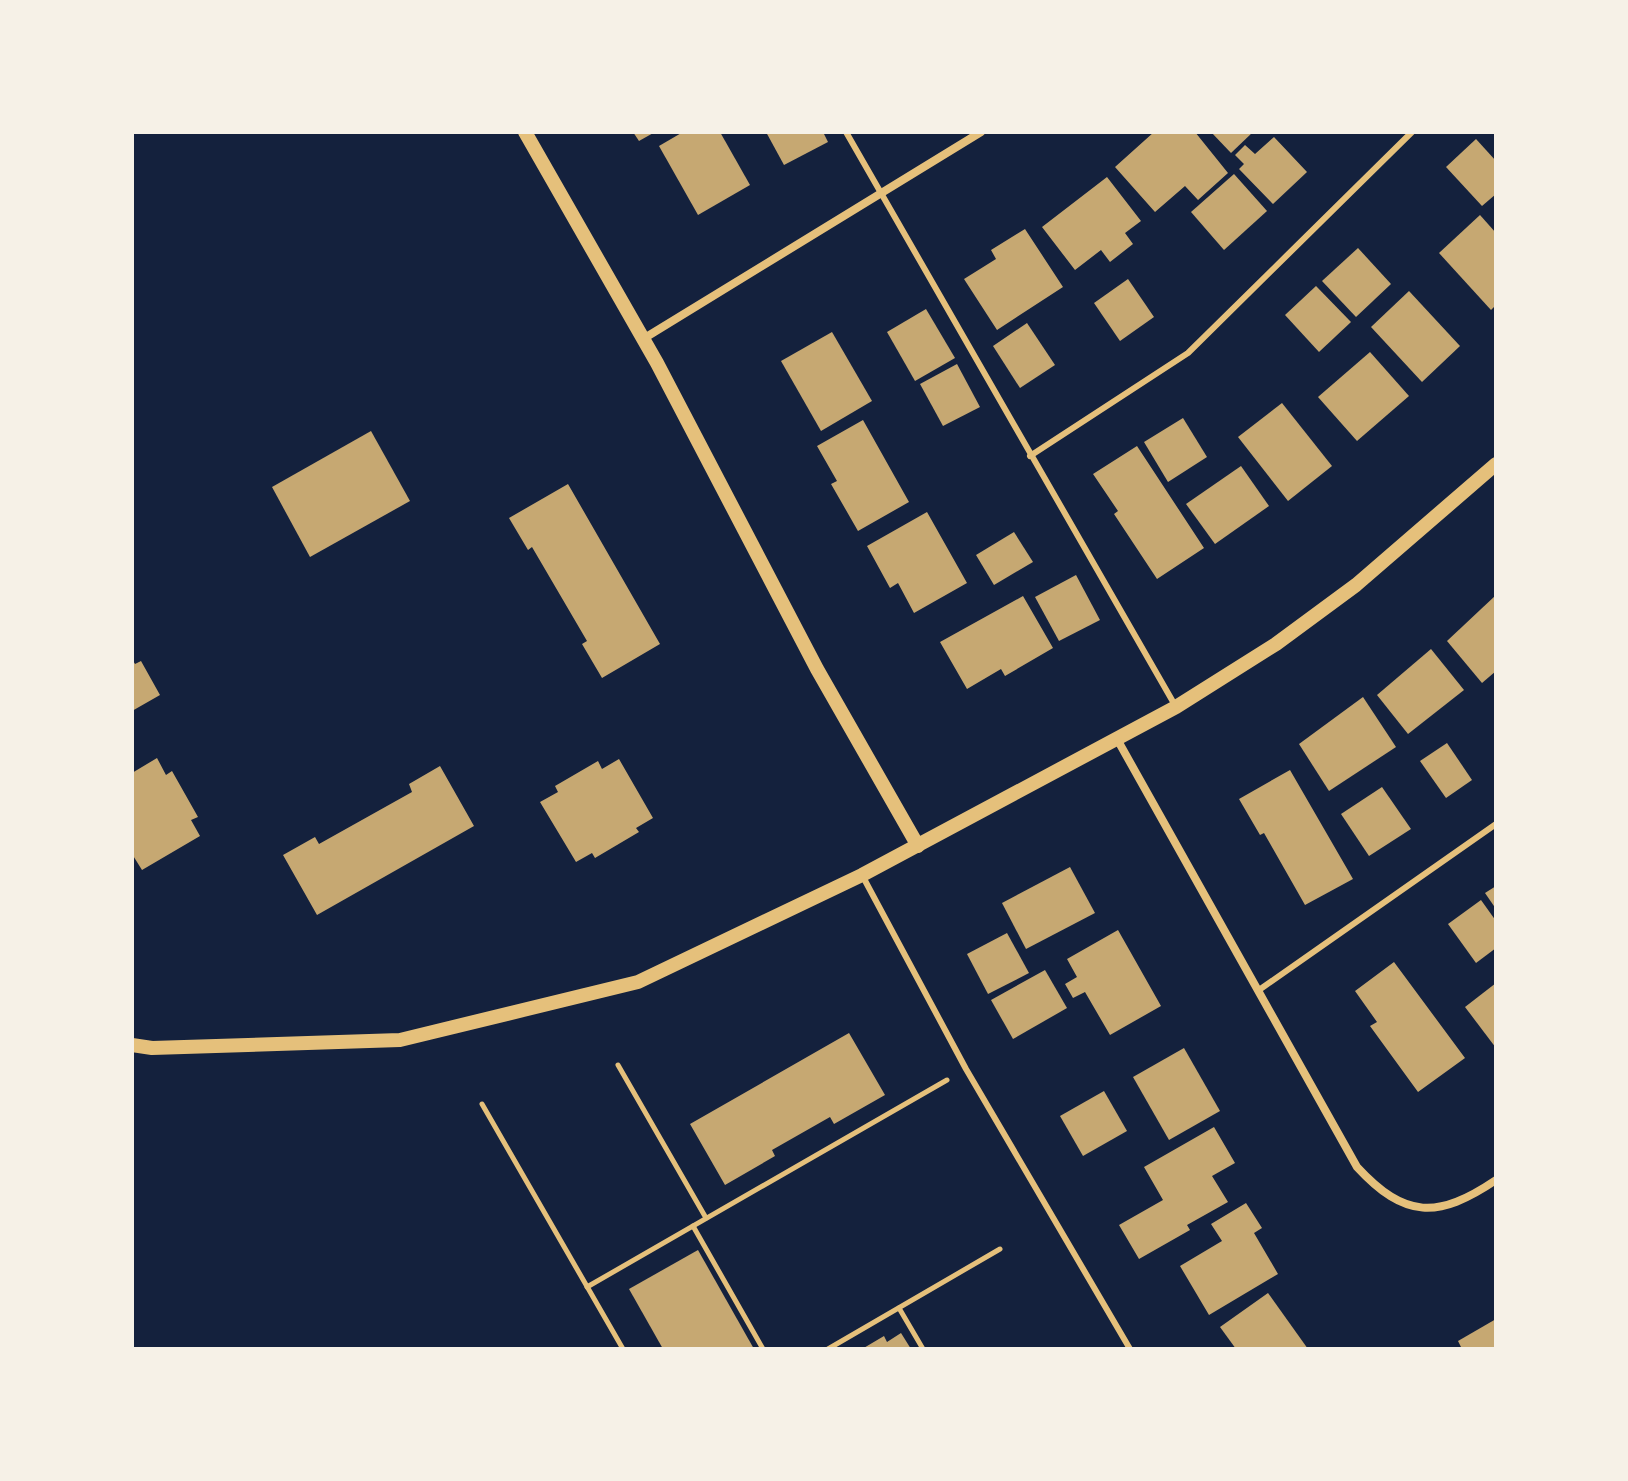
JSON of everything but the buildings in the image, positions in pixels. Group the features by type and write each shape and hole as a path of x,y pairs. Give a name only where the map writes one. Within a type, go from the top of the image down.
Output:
{"street":[{"path":"525,132 643,339 817,669 918,846"},
{"path":"643,339 981,132"},
{"path":"132,1045 152,1048 400,1040 638,982 862,875 1176,707 1276,644 1356,585 1496,464"},
{"path":"1117,739 1357,1167 1390,1198 1408,1207 1456,1202 1496,1180"}],"lane":[{"path":"846,132 1176,707"},
{"path":"1030,456 1188,353 1412,132"},
{"path":"1259,990 1496,824"},
{"path":"862,875 966,1069 1130,1349"}],"path":[{"path":"618,1065 706,1218"},
{"path":"587,1287 966,1069"},
{"path":"482,1104 623,1349"},
{"path":"693,1226 763,1349"},
{"path":"828,1349 1000,1249"},
{"path":"899,1308 923,1349"}]}
